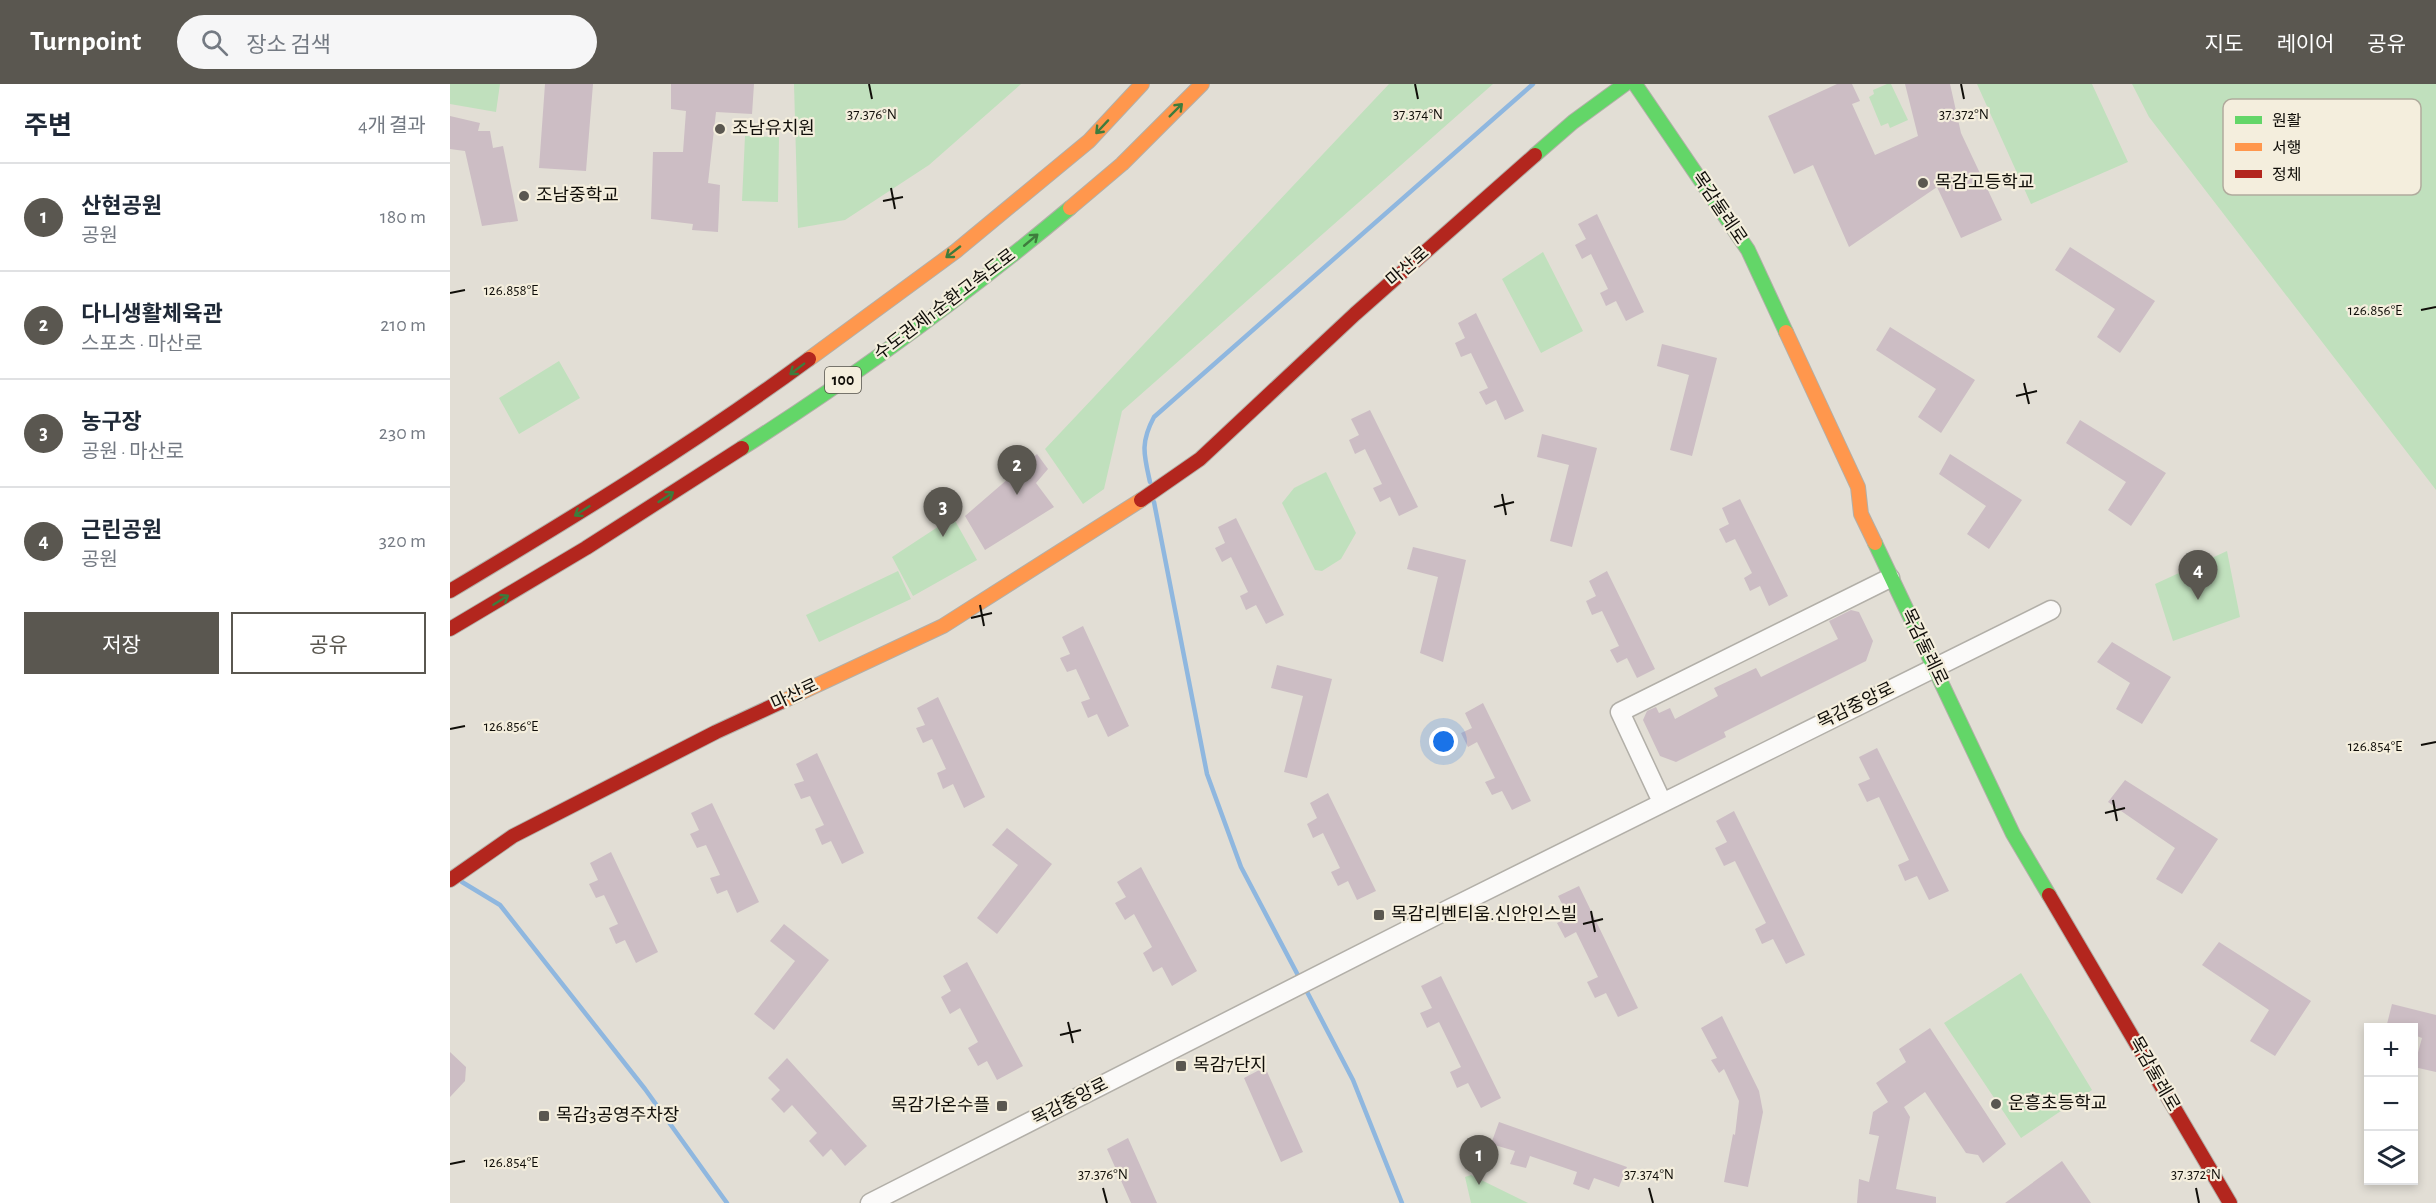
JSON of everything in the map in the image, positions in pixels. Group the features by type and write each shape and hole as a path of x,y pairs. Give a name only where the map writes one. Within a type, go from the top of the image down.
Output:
{"main road":[{"name":"수도권제1순환고속도로","path":"450,591 564,524 774,385 965,243 1089,141 1142,84"},
{"name":"수도권제1순환고속도로","path":"450,629 586,548 807,407 981,281 1122,164 1202,84"},
{"name":"마산로","path":"450,880 513,836 716,732 943,626 1113,519 1200,459 1355,314 1573,122 1625,84"},
{"name":"목감둘레로","path":"1635,84 1748,250 1858,488 1861,514 1890,578 2013,834 2230,1203"}],"street":[{"path":"1662,802 1620,712 1890,578"},
{"name":"목감중앙로","path":"870,1203 1662,802 2051,610"}],"green space":[{"path":"450,84 500,84 496,112 450,104"},
{"path":"794,84 1021,84 929,165 845,220 798,228"},
{"path":"1389,84 1493,84 1122,411 1104,489 1083,504 1045,449"},
{"path":"1891,84 1908,120 1890,128 1888,123 1881,126 1869,97 1874,94 1873,90"},
{"path":"1977,84 2092,84 2128,162 2031,204"},
{"path":"2132,84 2436,84 2436,490 2149,117"},
{"path":"745,136 779,137 778,202 742,201"},
{"path":"1543,252 1583,331 1541,353 1502,279"},
{"path":"559,361 580,398 519,434 499,398"},
{"path":"1326,472 1356,533 1341,559 1322,571 1315,570 1282,503 1294,488"},
{"path":"953,517 977,560 913,596 892,557"},
{"path":"2227,551 2240,617 2173,641 2155,584"},
{"path":"898,571 911,599 819,642 806,615"},
{"path":"2021,973 2092,1090 2021,1138 1944,1023"},
{"path":"1471,1175 1528,1203 1471,1203 1465,1177"}],"building":[{"path":"545,84 593,84 586,171 539,168"},
{"path":"671,84 754,84 752,114 716,112 708,183 720,185 718,232 692,230 693,224 651,219 653,152 683,152 686,111 671,109"},
{"path":"1837,84 1852,84 1860,101 1852,104 1875,155 1918,136 1905,84 1950,84 1961,133 2002,220 1961,238 1937,187 1849,247 1813,165 1794,174 1768,116"},
{"path":"450,116 480,123 478,131 490,131 493,148 503,146 518,221 482,226 465,151 450,149"},
{"path":"1597,214 1644,312 1626,321 1616,301 1606,306 1600,293 1608,289 1591,254 1582,259 1575,245 1586,239 1578,224"},
{"path":"2070,247 2155,301 2120,353 2097,337 2115,309 2055,270"},
{"path":"1476,313 1524,411 1505,420 1496,400 1486,405 1479,392 1488,388 1471,353 1461,357 1455,343 1465,338 1458,323"},
{"path":"1890,327 1975,380 1941,433 1918,417 1936,389 1876,350"},
{"path":"1662,344 1717,358 1692,456 1670,450 1689,375 1657,366"},
{"path":"1370,410 1418,507 1399,516 1390,497 1380,502 1373,488 1382,484 1365,449 1355,454 1349,440 1359,435 1351,419"},
{"path":"2080,420 2166,473 2131,526 2108,510 2126,482 2066,443"},
{"path":"1542,434 1597,448 1572,547 1550,541 1569,465 1537,457"},
{"path":"1037,454 1048,469 1036,483 1054,507 985,550 965,516"},
{"path":"1950,454 2022,500 1989,549 1967,534 1986,506 1939,474"},
{"path":"1740,499 1788,596 1769,606 1760,586 1750,591 1744,578 1752,573 1735,539 1726,543 1719,529 1729,524 1722,508"},
{"path":"1236,518 1284,615 1266,624 1256,605 1246,610 1240,596 1248,592 1231,557 1222,562 1215,548 1225,543 1218,527"},
{"path":"1413,547 1466,560 1443,662 1420,653 1438,577 1407,569"},
{"path":"1607,571 1655,669 1637,678 1627,658 1617,663 1610,650 1619,646 1602,611 1592,615 1586,601 1596,596 1589,581"},
{"path":"1851,610 1859,612 1873,641 1866,661 1724,732 1726,737 1676,762 1660,756 1643,720 1647,711 1656,707 1659,713 1670,708 1675,719 1718,696 1714,688 1756,668 1761,677 1838,639 1829,621"},
{"path":"1083,626 1129,726 1108,737 1097,714 1088,718 1081,702 1090,699 1076,669 1067,672 1060,658 1070,654 1062,637"},
{"path":"2112,642 2171,677 2142,724 2116,709 2130,683 2097,662"},
{"path":"1277,665 1332,679 1307,778 1284,772 1303,696 1271,688"},
{"path":"938,697 985,797 964,808 953,784 943,789 937,773 946,769 932,739 923,743 916,728 925,725 917,708"},
{"path":"1483,703 1531,801 1512,810 1502,791 1492,795 1485,782 1495,778 1477,742 1468,747 1461,733 1472,728 1465,713"},
{"path":"1877,748 1949,891 1929,900 1917,876 1905,881 1898,865 1909,860 1879,797 1867,802 1858,784 1870,779 1859,757"},
{"path":"817,753 864,853 842,864 831,841 822,845 815,829 824,825 810,796 801,799 794,784 804,781 796,764"},
{"path":"2125,780 2218,839 2182,894 2156,879 2175,848 2108,802"},
{"path":"1328,793 1376,891 1357,900 1348,881 1338,886 1331,872 1340,868 1323,833 1313,838 1307,824 1317,818 1310,803"},
{"path":"712,803 759,902 737,913 727,890 717,894 710,878 720,875 706,845 697,848 690,834 699,830 691,813"},
{"path":"1734,811 1805,955 1786,964 1773,939 1762,944 1755,929 1766,923 1735,861 1724,866 1715,848 1727,842 1716,821"},
{"path":"1007,828 1052,864 997,934 977,918 1018,865 992,845"},
{"path":"611,852 658,952 636,963 625,940 616,944 609,928 618,924 604,895 596,898 589,884 598,880 590,863"},
{"path":"1141,867 1197,971 1172,986 1162,967 1153,972 1143,953 1152,947 1134,914 1125,920 1115,903 1126,897 1117,882"},
{"path":"1579,886 1638,1008 1618,1017 1606,993 1595,998 1587,982 1598,977 1576,932 1565,938 1557,923 1569,917 1558,896"},
{"path":"784,924 829,960 774,1030 754,1014 795,961 770,941"},
{"path":"2219,942 2311,1001 2275,1056 2250,1041 2269,1010 2202,965"},
{"path":"967,962 1023,1066 997,1080 987,1061 978,1066 968,1048 978,1042 960,1008 950,1014 941,997 951,991 943,976"},
{"path":"1441,976 1501,1098 1481,1108 1468,1083 1457,1088 1450,1072 1461,1067 1439,1022 1427,1028 1420,1013 1432,1008 1421,986"},
{"path":"2392,1004 2436,1015 2436,1072 2418,1068 2418,1052 2422,1038 2418,1036 2418,1023 2387,1023"},
{"path":"1722,1016 1759,1091 1763,1112 1748,1187 1724,1182 1733,1134 1735,1135 1739,1101 1724,1069 1719,1073 1711,1060 1717,1058 1701,1028"},
{"path":"1930,1028 2006,1144 1983,1163 1978,1155 1966,1153 1925,1092 1904,1107 1910,1117 1896,1189 1936,1197 1936,1203 1857,1203 1859,1179 1869,1182 1879,1136 1869,1134 1873,1112 1888,1102 1876,1083 1906,1062 1899,1049"},
{"path":"450,1052 466,1067 465,1081 450,1097"},
{"path":"787,1058 867,1146 845,1166 831,1149 823,1157 809,1141 817,1133 792,1105 784,1113 771,1099 780,1090 768,1078"},
{"path":"1265,1067 1303,1152 1281,1162 1244,1078"},
{"path":"1499,1122 1627,1167 1619,1187 1594,1178 1589,1190 1573,1184 1577,1172 1530,1156 1526,1168 1510,1164 1515,1151 1491,1144"},
{"path":"1128,1138 1157,1203 1131,1203 1107,1149"},
{"path":"2062,1161 2091,1203 2005,1203"}],"waterway":[{"path":"1150,482 1145,442 1154,417 1533,84"},
{"path":"1154,502 1207,774 1241,867 1301,981"},
{"path":"462,882 500,905 645,1089 727,1203"},
{"path":"1305,988 1353,1080 1402,1203"}],"traffic: fast":[{"path":"1535,155 1573,122 1625,84"},
{"path":"1635,84 1748,250 1786,332"},
{"path":"742,448 827,392 910,333 1070,208"},
{"path":"1875,543 2013,834 2049,895"}],"traffic: slow":[{"path":"809,359 956,251 1089,141 1142,84"},
{"path":"1070,208 1122,164 1202,84"},
{"path":"1786,332 1858,487 1861,514 1875,543"},
{"path":"781,702 943,626 1141,500"}],"traffic: jam":[{"path":"1141,500 1200,459 1355,314 1535,155"},
{"path":"450,591 677,450 809,359"},
{"path":"450,629 586,548 742,448"},
{"path":"450,880 513,836 716,732 781,702"},
{"path":"2049,895 2230,1203"}],"place":[{"name":"조남유치원","path":"720,129"},
{"name":"목감고등학교","path":"1923,183"},
{"name":"조남중학교","path":"524,196"},
{"name":"다니생활체육관","path":"1017,495"},
{"name":"농구장","path":"943,537"},
{"name":"근린공원","path":"2198,600"},
{"name":"목감리벤티움.신안인스빌","path":"1379,915"},
{"name":"목감7단지","path":"1181,1066"},
{"name":"운흥초등학교","path":"1996,1104"},
{"name":"목감가온수플","path":"1002,1106"},
{"name":"목감3공영주차장","path":"544,1116"},
{"name":"산현공원","path":"1479,1185"}]}
